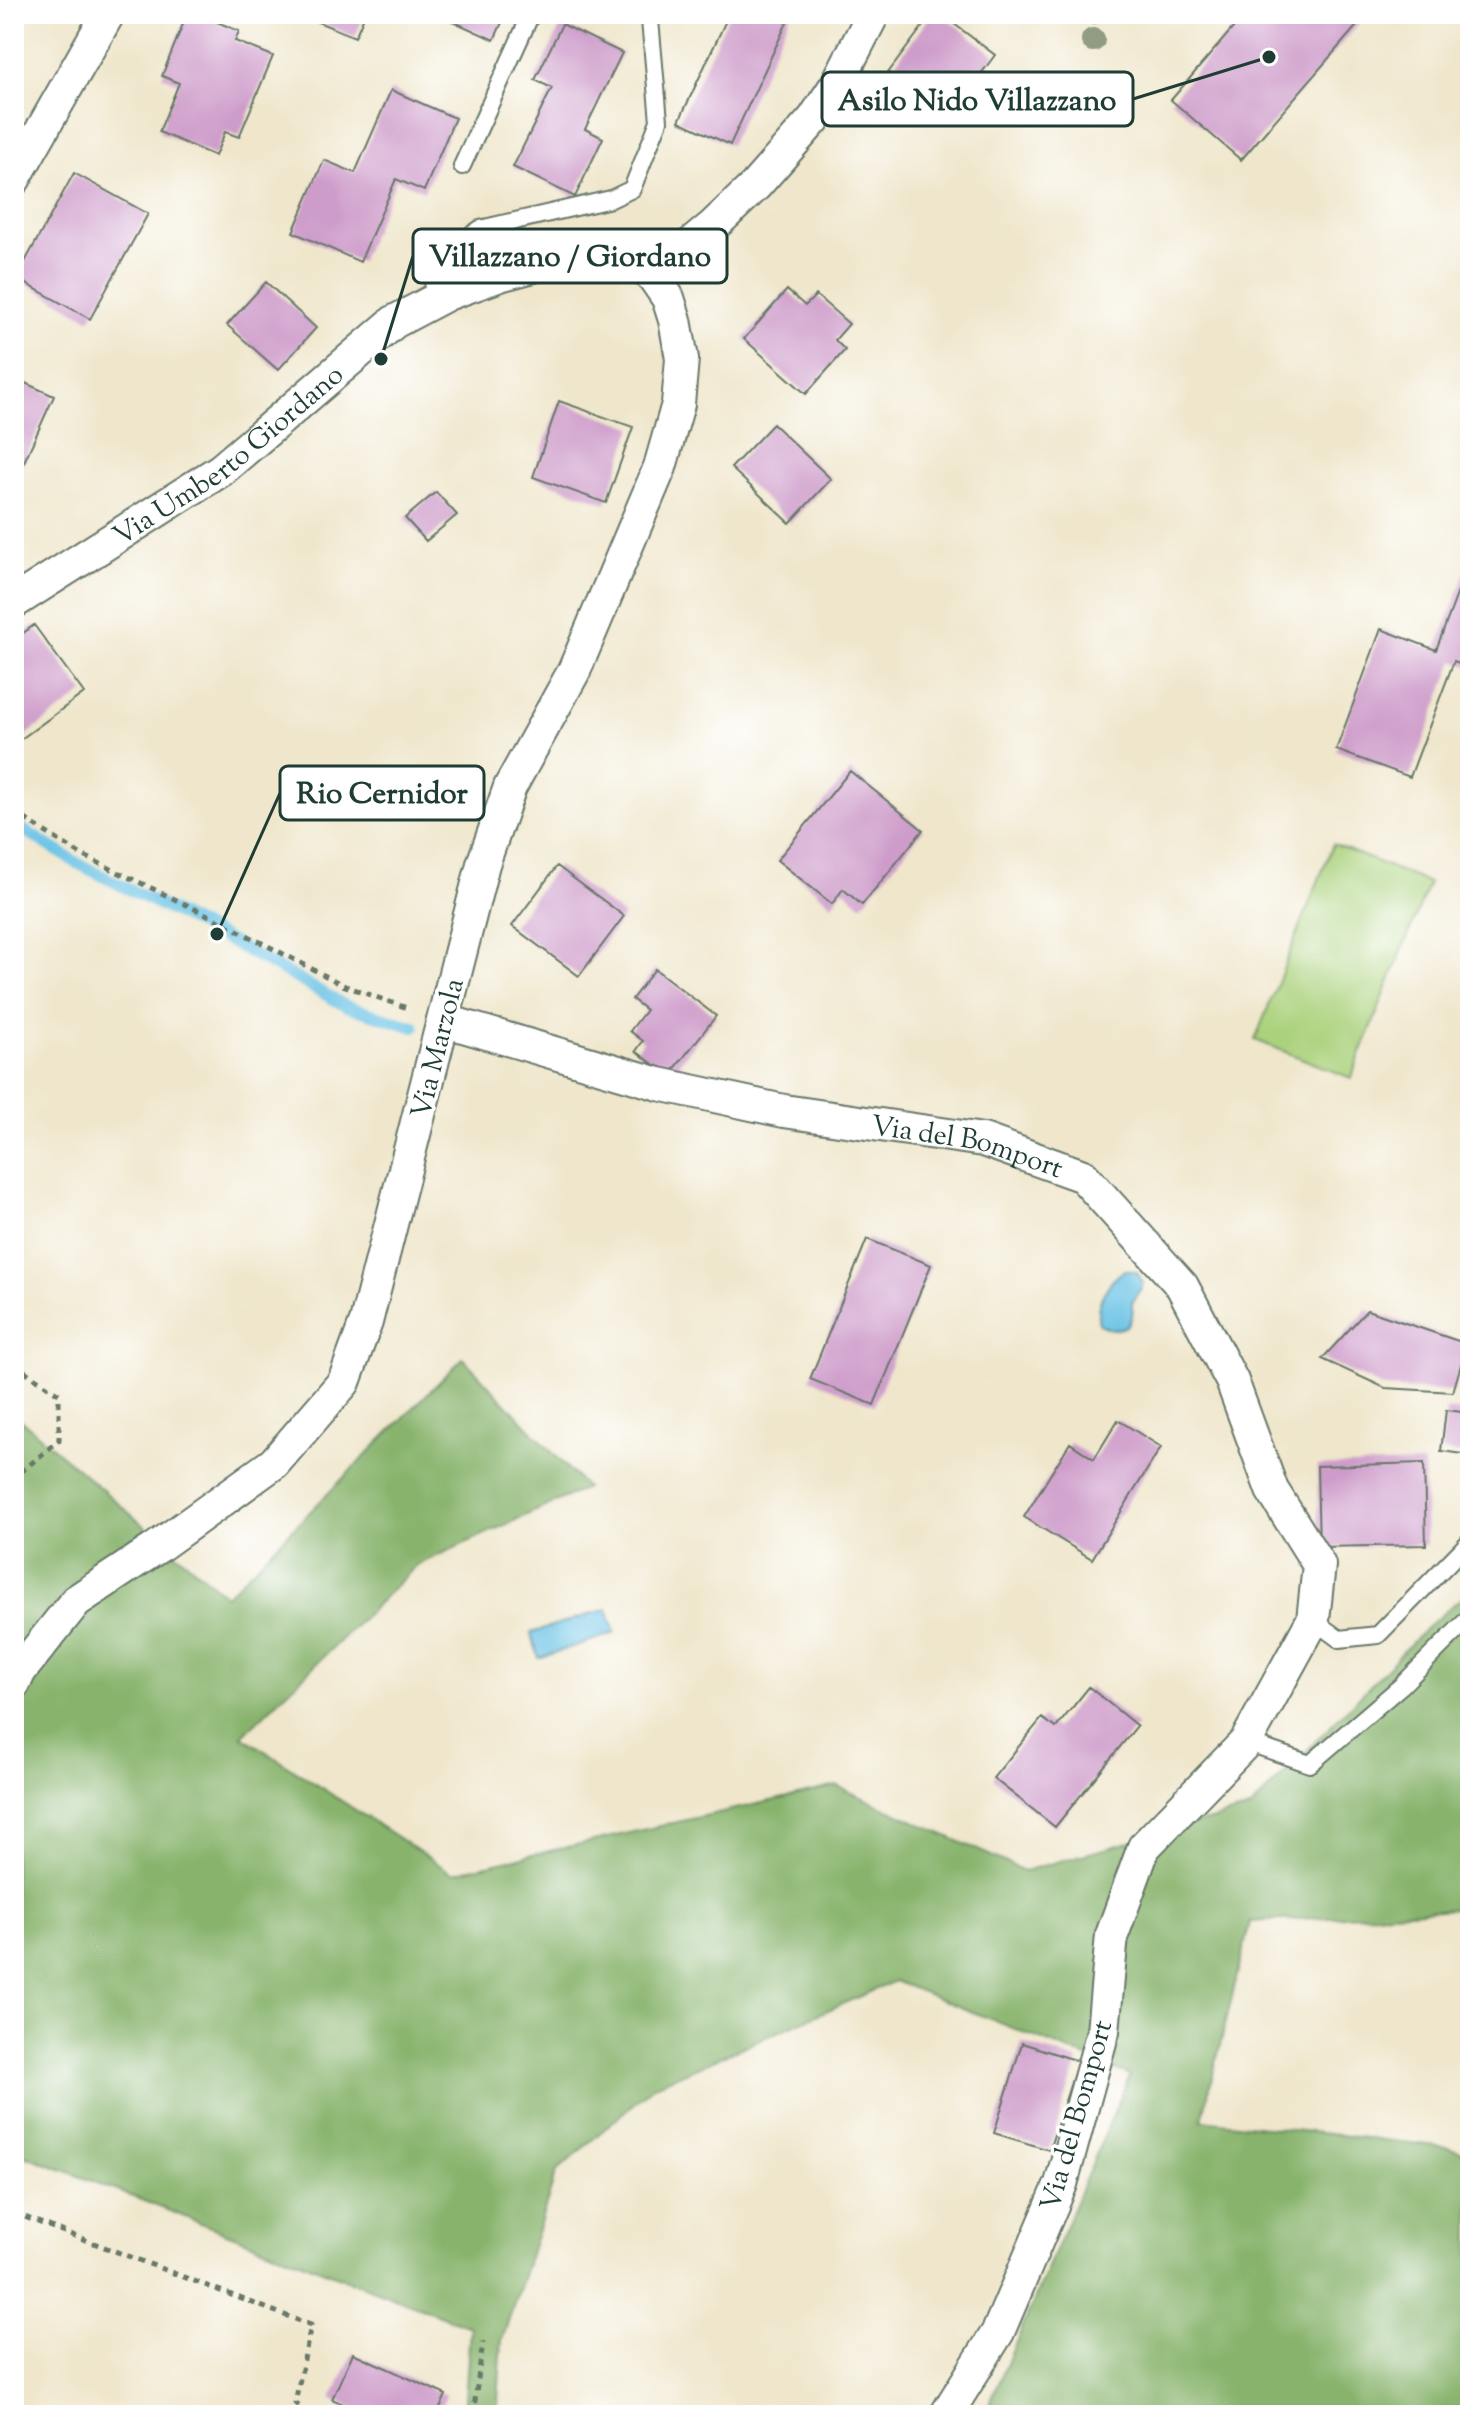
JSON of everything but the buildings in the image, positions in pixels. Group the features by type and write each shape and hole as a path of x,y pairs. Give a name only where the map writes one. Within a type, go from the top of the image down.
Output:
{"street":[{"path":"14,179 24,144 108,14"},
{"path":"660,287 814,119 837,84 873,14"},
{"name":"Via Umberto Giordano","path":"14,602 221,470 394,322 434,300 503,274 578,254 620,257 637,264 660,287"},
{"name":"Via Marzola","path":"14,1683 20,1671 76,1601 274,1463 344,1382 366,1322 483,864 510,787 574,671 660,467 678,404 682,359 675,320 660,287"},
{"name":"Via del Bomport","path":"443,1020 659,1084 784,1111 983,1140 1083,1176 1182,1286 1232,1381 1272,1490 1319,1565 1313,1620 1246,1742 1144,1847 1112,1935 1103,2031 1061,2184 998,2332 946,2415"}],"lane":[{"path":"462,166 531,14"},
{"path":"434,300 433,270 444,254 480,229 611,199 632,189 659,121 650,20 638,14"},
{"path":"1078,14 1094,14"},
{"path":"1313,1620 1339,1639 1378,1635 1470,1541"},
{"path":"1246,1742 1310,1764 1401,1686 1470,1617"}],"path":[{"path":"14,812 80,854 212,917 345,986 443,1020"},
{"path":"14,1364 59,1394 59,1440 14,1478"},
{"path":"14,2213 311,2325 295,2403 309,2415"},
{"path":"473,2415 483,2342"}],"green space":[{"path":"1333,844 1429,883 1351,1078 1255,1040"},
{"path":"463,1358 586,1488 417,1565 242,1736 452,1873 837,1786 1024,1871 1250,1809 1424,1630 1470,1590 1470,1908 1250,1922 1202,2120 1446,2147 1470,2154 1470,2415 985,2415 1130,2075 895,1981 653,2086 557,2171 502,2340 497,2415 464,2415 470,2327 14,2151 14,1414 226,1596"}],"water":[{"path":"1125,1270 1137,1272 1143,1283 1133,1301 1132,1315 1127,1325 1118,1329 1108,1328 1099,1323 1101,1300 1108,1286"},
{"path":"607,1609 615,1633 539,1658 531,1633"}],"waterway":[{"path":"14,824 77,863 217,934 346,1006 414,1027"}],"place":[{"name":"Asilo Nido Villazzano","path":"1269,57"},
{"name":"Villazzano / Giordano","path":"381,359"},
{"name":"Rio Cernidor","path":"217,934"}]}
